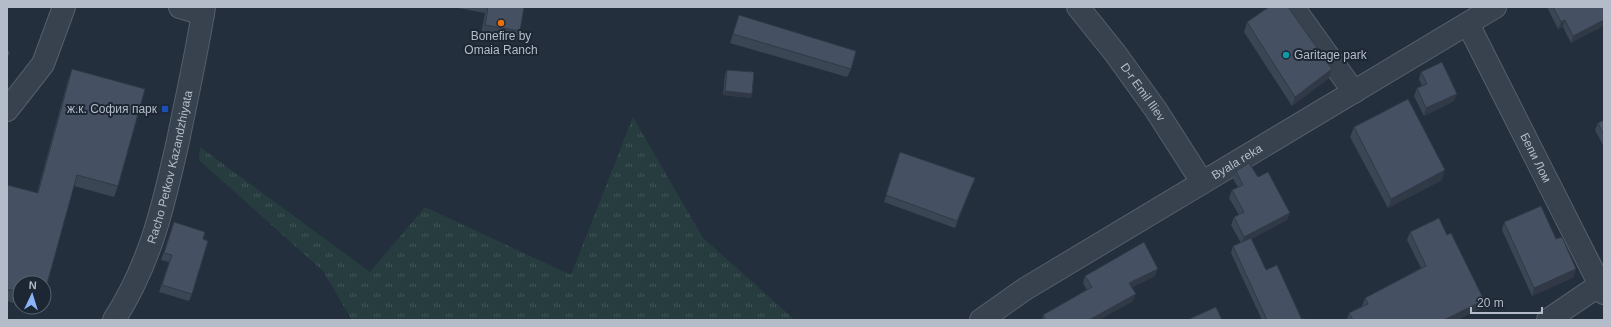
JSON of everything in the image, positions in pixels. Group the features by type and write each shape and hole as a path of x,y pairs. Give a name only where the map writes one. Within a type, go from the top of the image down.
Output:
{"street":[{"path":"7,110 43,64 64,7"},
{"path":"180,7 203,10"},
{"name":"D-r Emil Iliev","path":"1078,7 1116,53 1156,110 1202,182"},
{"path":"1293,7 1354,92"},
{"name":"Byala reka","path":"981,320 1026,288 1494,7"},
{"name":"Racho Petkov Kazandzhiyata","path":"114,320 131,292 148,256 161,214 196,58 203,10"},
{"name":"Бепи Лом","path":"1468,24 1603,286"},
{"path":"1548,320 1603,286"}],"green space":[{"path":"633,117 703,238 795,320 352,320 323,271 199,160 200,147 370,272 425,207 571,275"}],"building":[{"path":"488,7 524,7 520,31 485,25"},
{"name":"Garitage park","path":"1269,7 1288,7 1332,69 1295,97 1247,22"},
{"path":"1553,7 1604,7 1604,20 1573,36 1565,20 1561,22"},
{"path":"739,15 856,51 851,69 733,34"},
{"path":"7,51 10,52 7,58"},
{"path":"1442,62 1457,94 1426,108 1417,88 1427,84 1421,72"},
{"path":"72,69 145,89 118,186 77,175 50,275 12,275 12,291 7,289 7,185 38,193"},
{"path":"727,70 754,72 752,94 725,91"},
{"path":"1408,99 1445,170 1391,199 1354,127"},
{"path":"1604,120 1604,135 1598,123"},
{"path":"900,152 975,178 957,221 886,195"},
{"path":"1249,163 1258,177 1268,172 1290,213 1244,237 1234,217 1244,212 1232,190 1243,185 1236,171"},
{"path":"1541,206 1556,239 1562,237 1576,269 1534,288 1504,222"},
{"path":"1439,218 1447,235 1451,233 1484,300 1444,320 1353,320 1349,313 1368,304 1365,298 1426,266 1410,232"},
{"path":"174,222 205,232 203,239 208,241 192,294 162,285 172,255 164,253"},
{"path":"1251,238 1266,270 1277,265 1302,320 1267,320 1233,246"},
{"path":"1144,242 1158,269 1129,283 1136,294 1089,320 1046,320 1043,315 1092,287 1085,276"},
{"path":"1216,307 1222,320 1187,320"}],"place":[{"name":"Bonefire by Omaia Ranch","path":"501,23"},
{"name":"Garitage park","path":"1286,55"},
{"name":"ж.к. София парк","path":"165,109"}]}
